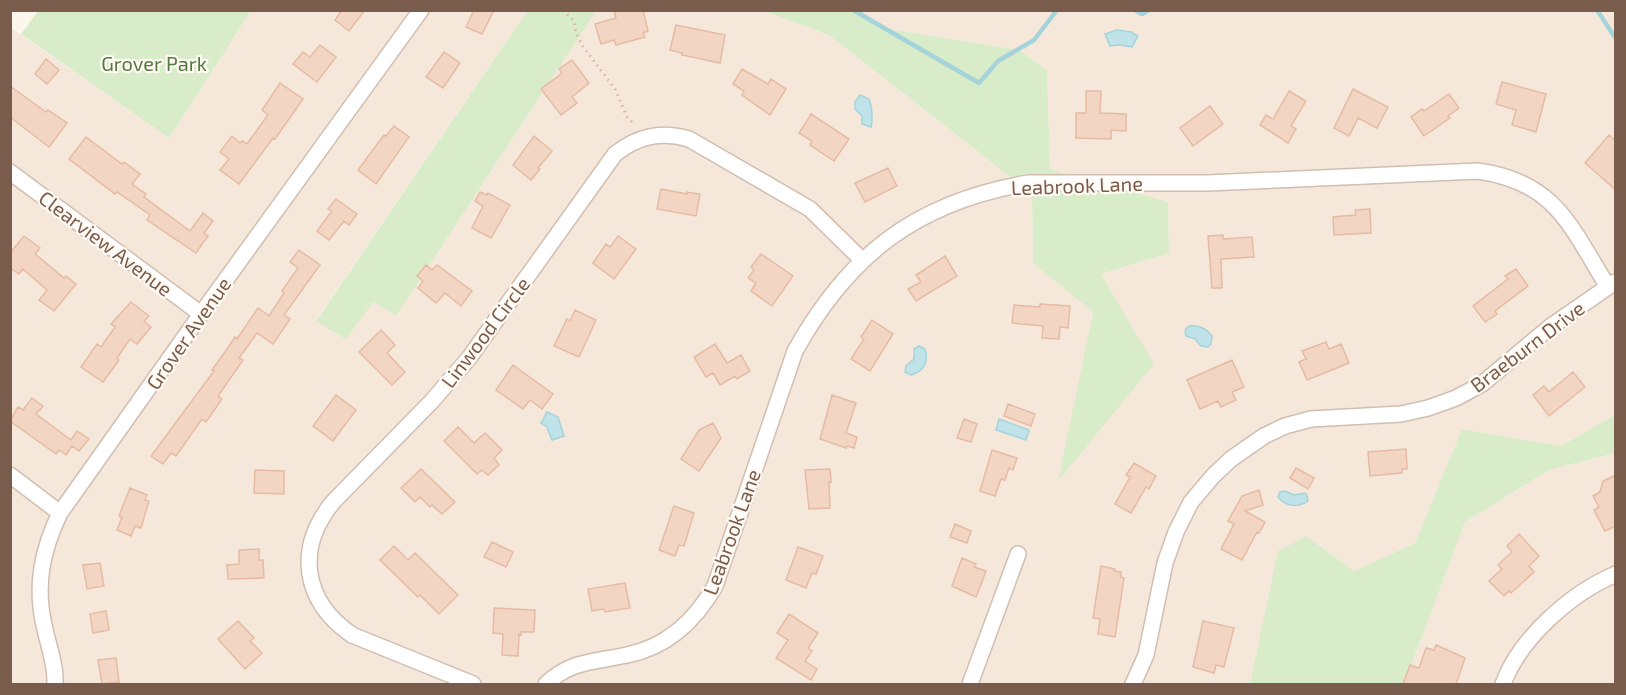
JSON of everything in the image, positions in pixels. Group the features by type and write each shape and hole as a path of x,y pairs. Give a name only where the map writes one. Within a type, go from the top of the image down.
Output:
{"street":[{"name":"Grover Avenue","path":"55,684 53,659 39,600 39,578 43,554 60,513 421,10"},
{"name":"Linwood Circle","path":"473,684 352,635 339,626 317,597 311,580 310,548 314,531 333,502 432,401 469,358 615,154 628,144 655,134 673,134 689,139 810,209 862,260"},
{"name":"Leabrook Lane","path":"546,684 571,667 588,661 628,655 650,648 671,637 690,622 704,605 715,586 795,351 813,319 831,294 862,260 905,227 940,208 980,193 1028,183 1207,183 1478,171 1518,180 1553,203 1612,284"},
{"name":"Clearview Avenue","path":"10,172 201,314"},
{"name":"Braeburn Drive","path":"1133,684 1146,655 1165,563 1176,532 1191,502 1231,459 1264,436 1285,426 1311,419 1401,414 1456,398 1482,384 1550,327 1612,284"},
{"path":"10,475 60,513"},
{"path":"970,684 1018,554"},
{"path":"1503,684 1521,653 1541,627 1588,589 1616,574"}],"path":[{"path":"563,10 573,21 582,45 615,89 627,117 635,125"}],"shaded area":[{"path":"251,11 527,11 316,320 373,302 396,316 596,11 764,11 829,35 1032,194 1033,263 1093,311 1059,480 1101,274 1169,253 1168,203 1050,169 1047,70 1019,50 888,29 860,11 1615,11 1615,415 1561,446 1462,429 1415,543 1354,571 1306,536 1279,551 1250,684 11,684 10,27 169,138"},
{"path":"1615,453 1615,684 1404,684 1465,522 1549,470"}],"green space":[{"name":"Grover Park","path":"39,10 251,11 169,138 21,34"},
{"path":"527,11 596,11 396,316 373,302 346,339 316,321"},
{"path":"764,11 860,11 888,29 1019,50 1047,70 1050,169 1168,202 1169,253 1101,274 1154,364 1058,481 1093,312 1033,263 1032,194 829,35"},
{"path":"1615,415 1615,453 1549,470 1465,522 1404,684 1250,684 1278,551 1306,536 1354,571 1415,543 1462,429 1561,446"}],"water":[{"path":"1117,30 1131,32 1138,36 1132,47 1110,46 1105,34"},
{"path":"860,95 869,99 871,127 862,124 862,116 855,109 855,102"},
{"path":"1189,326 1207,331 1212,336 1211,344 1208,347 1201,346 1195,339 1186,336 1185,330"},
{"path":"919,346 925,349 926,362 919,371 911,375 905,372 906,366 914,359 914,349"},
{"path":"547,412 558,417 564,436 552,440 547,427 541,423"},
{"path":"999,419 1029,430 1026,440 996,430"},
{"path":"1285,491 1294,495 1305,493 1308,501 1300,505 1288,505 1278,497 1280,492"}],"building":[{"path":"342,10 365,10 349,31 335,20"},
{"path":"474,10 494,10 482,34 466,27"},
{"path":"614,10 643,10 648,31 643,33 645,37 616,45 614,40 601,44 595,24 616,18"},
{"path":"676,25 725,35 720,63 682,55 682,53 670,50"},
{"path":"320,45 336,57 317,82 293,64 303,52 310,57"},
{"path":"444,52 460,63 443,88 426,77"},
{"path":"46,59 59,70 47,84 35,74"},
{"path":"572,60 589,83 572,97 577,103 561,115 541,89 562,73 559,69"},
{"path":"742,69 768,84 771,79 786,89 770,115 742,95 744,91 733,84"},
{"path":"1502,82 1546,94 1536,132 1512,125 1516,110 1496,104"},
{"path":"280,83 303,99 239,184 220,170 229,159 220,152 232,136 240,143 242,141 247,144 268,115 262,110"},
{"path":"10,86 46,112 48,110 67,123 49,147 10,117"},
{"path":"1353,89 1388,107 1377,128 1358,118 1349,136 1334,128"},
{"path":"1086,91 1101,91 1100,113 1126,114 1126,131 1111,130 1111,139 1076,138 1076,113 1086,113"},
{"path":"1289,91 1306,101 1291,126 1296,129 1288,143 1260,125 1266,115 1273,119"},
{"path":"1449,94 1459,108 1448,116 1450,118 1424,136 1411,117"},
{"path":"1210,106 1223,124 1193,146 1180,128"},
{"path":"811,114 849,139 834,161 810,145 812,141 799,133"},
{"path":"394,126 409,137 376,184 358,170 384,135 386,136"},
{"path":"1609,135 1616,141 1616,190 1585,163"},
{"path":"534,136 552,151 531,180 513,165"},
{"path":"86,137 122,164 124,162 140,174 132,184 146,194 144,197 190,231 203,213 213,221 204,233 208,236 196,253 147,220 150,215 117,192 115,194 69,159"},
{"path":"888,168 897,186 865,202 855,183"},
{"path":"661,189 700,194 696,216 657,209"},
{"path":"480,192 487,195 488,193 510,205 491,238 472,228 483,206 475,201"},
{"path":"336,199 357,214 349,225 344,221 329,240 317,231 332,211 328,209"},
{"path":"1370,209 1371,233 1334,235 1333,217 1356,215 1355,210"},
{"path":"1223,235 1223,239 1252,237 1254,257 1221,259 1222,288 1212,288 1208,236"},
{"path":"24,236 40,248 35,254 64,278 66,276 76,284 54,311 39,300 47,290 23,269 19,274 10,268 10,253"},
{"path":"618,236 636,249 614,279 593,263 606,244 610,247"},
{"path":"299,250 320,265 284,315 290,319 273,344 257,333 239,358 243,360 218,396 222,399 206,422 202,419 176,456 171,453 163,464 151,456 258,308 269,316 284,293 282,291 298,268 290,262"},
{"path":"761,254 793,276 772,306 751,291 756,283 748,278 754,270 751,267"},
{"path":"945,256 957,276 916,301 908,289 921,282 916,275"},
{"path":"426,265 432,270 437,265 472,291 461,306 445,293 436,303 418,288 423,281 417,276"},
{"path":"1516,269 1528,286 1495,311 1497,314 1485,322 1473,306 1508,279 1505,276"},
{"path":"131,302 149,316 144,321 151,327 137,344 130,339 117,358 119,360 103,382 81,367 97,344 101,347 115,327 111,324"},
{"path":"1040,304 1070,306 1068,328 1060,327 1059,339 1042,338 1043,326 1012,323 1014,305 1040,307"},
{"path":"575,310 596,320 579,357 554,346 567,319 570,321"},
{"path":"872,320 893,334 870,371 851,359 864,339 861,337"},
{"path":"381,330 395,345 387,353 405,372 392,385 359,352"},
{"path":"1326,342 1329,349 1341,344 1349,363 1307,380 1299,362 1306,359 1302,351"},
{"path":"715,344 727,363 741,355 750,371 737,379 735,376 720,385 713,373 706,377 694,357"},
{"path":"1232,360 1244,387 1232,392 1236,400 1221,407 1218,401 1200,409 1187,380"},
{"path":"513,365 553,394 542,409 530,400 523,409 496,390"},
{"path":"1573,372 1585,387 1549,416 1533,395 1544,386 1549,392"},
{"path":"336,395 356,410 333,441 313,426"},
{"path":"832,395 856,403 846,433 857,437 854,448 847,446 846,448 820,439"},
{"path":"32,398 43,406 36,414 71,440 77,431 89,439 79,451 72,446 66,455 59,450 56,454 10,421 18,407 23,410"},
{"path":"1008,404 1035,414 1031,426 1004,416"},
{"path":"964,419 977,424 971,442 957,438"},
{"path":"713,423 721,438 699,471 681,459 699,430"},
{"path":"458,427 474,443 485,433 502,450 494,458 499,465 488,475 482,470 477,474 444,441"},
{"path":"1406,449 1407,469 1402,469 1402,473 1370,476 1368,452"},
{"path":"992,450 1017,458 1013,470 1009,468 1005,480 1001,479 995,496 980,491"},
{"path":"1134,463 1156,476 1149,489 1146,487 1131,513 1115,504 1130,477 1126,475"},
{"path":"1296,468 1314,478 1308,489 1290,478"},
{"path":"421,469 455,502 442,514 420,497 415,502 401,488"},
{"path":"830,469 830,508 809,509 805,470"},
{"path":"255,470 284,471 284,494 254,493"},
{"path":"1616,475 1616,526 1605,531 1594,510 1599,507 1593,496 1600,492 1603,481"},
{"path":"130,488 147,495 145,500 149,501 141,528 135,526 131,536 117,530 122,517 119,516"},
{"path":"1259,490 1263,505 1245,511 1265,522 1242,560 1221,549 1234,524 1228,521 1242,496"},
{"path":"674,506 694,513 684,546 679,545 675,556 659,550"},
{"path":"955,524 971,531 967,543 950,537"},
{"path":"1519,534 1539,556 1529,566 1534,572 1511,593 1509,591 1504,596 1489,581 1502,569 1498,565 1512,552 1507,546"},
{"path":"492,542 513,552 506,567 484,557"},
{"path":"394,546 408,560 415,553 458,595 439,614 380,560"},
{"path":"798,547 823,556 816,574 812,573 806,588 786,580"},
{"path":"259,549 259,560 263,560 264,578 228,579 227,565 239,564 239,550"},
{"path":"962,558 976,564 974,567 986,571 976,597 952,586"},
{"path":"100,563 104,586 87,589 83,565"},
{"path":"1101,566 1121,572 1121,577 1124,578 1115,637 1098,634 1100,619 1093,618"},
{"path":"625,583 630,608 605,612 604,609 592,611 588,589"},
{"path":"494,608 535,610 534,632 519,634 518,656 502,655 503,634 493,633"},
{"path":"106,611 109,630 93,633 90,614"},
{"path":"789,614 818,633 808,648 812,651 805,661 817,669 811,680 776,658 788,640 777,633"},
{"path":"238,621 254,638 250,641 262,653 245,669 218,639"},
{"path":"1203,621 1234,628 1224,667 1216,665 1214,673 1193,667"},
{"path":"1436,645 1465,658 1456,684 1403,684 1410,665 1419,668 1426,648 1434,650"},
{"path":"116,658 119,682 102,684 98,660"}],"waterway":[{"path":"853,10 979,83 998,61 1034,40 1057,10"},
{"path":"1135,10 1142,14 1149,10"},
{"path":"1597,10 1616,39"}]}
